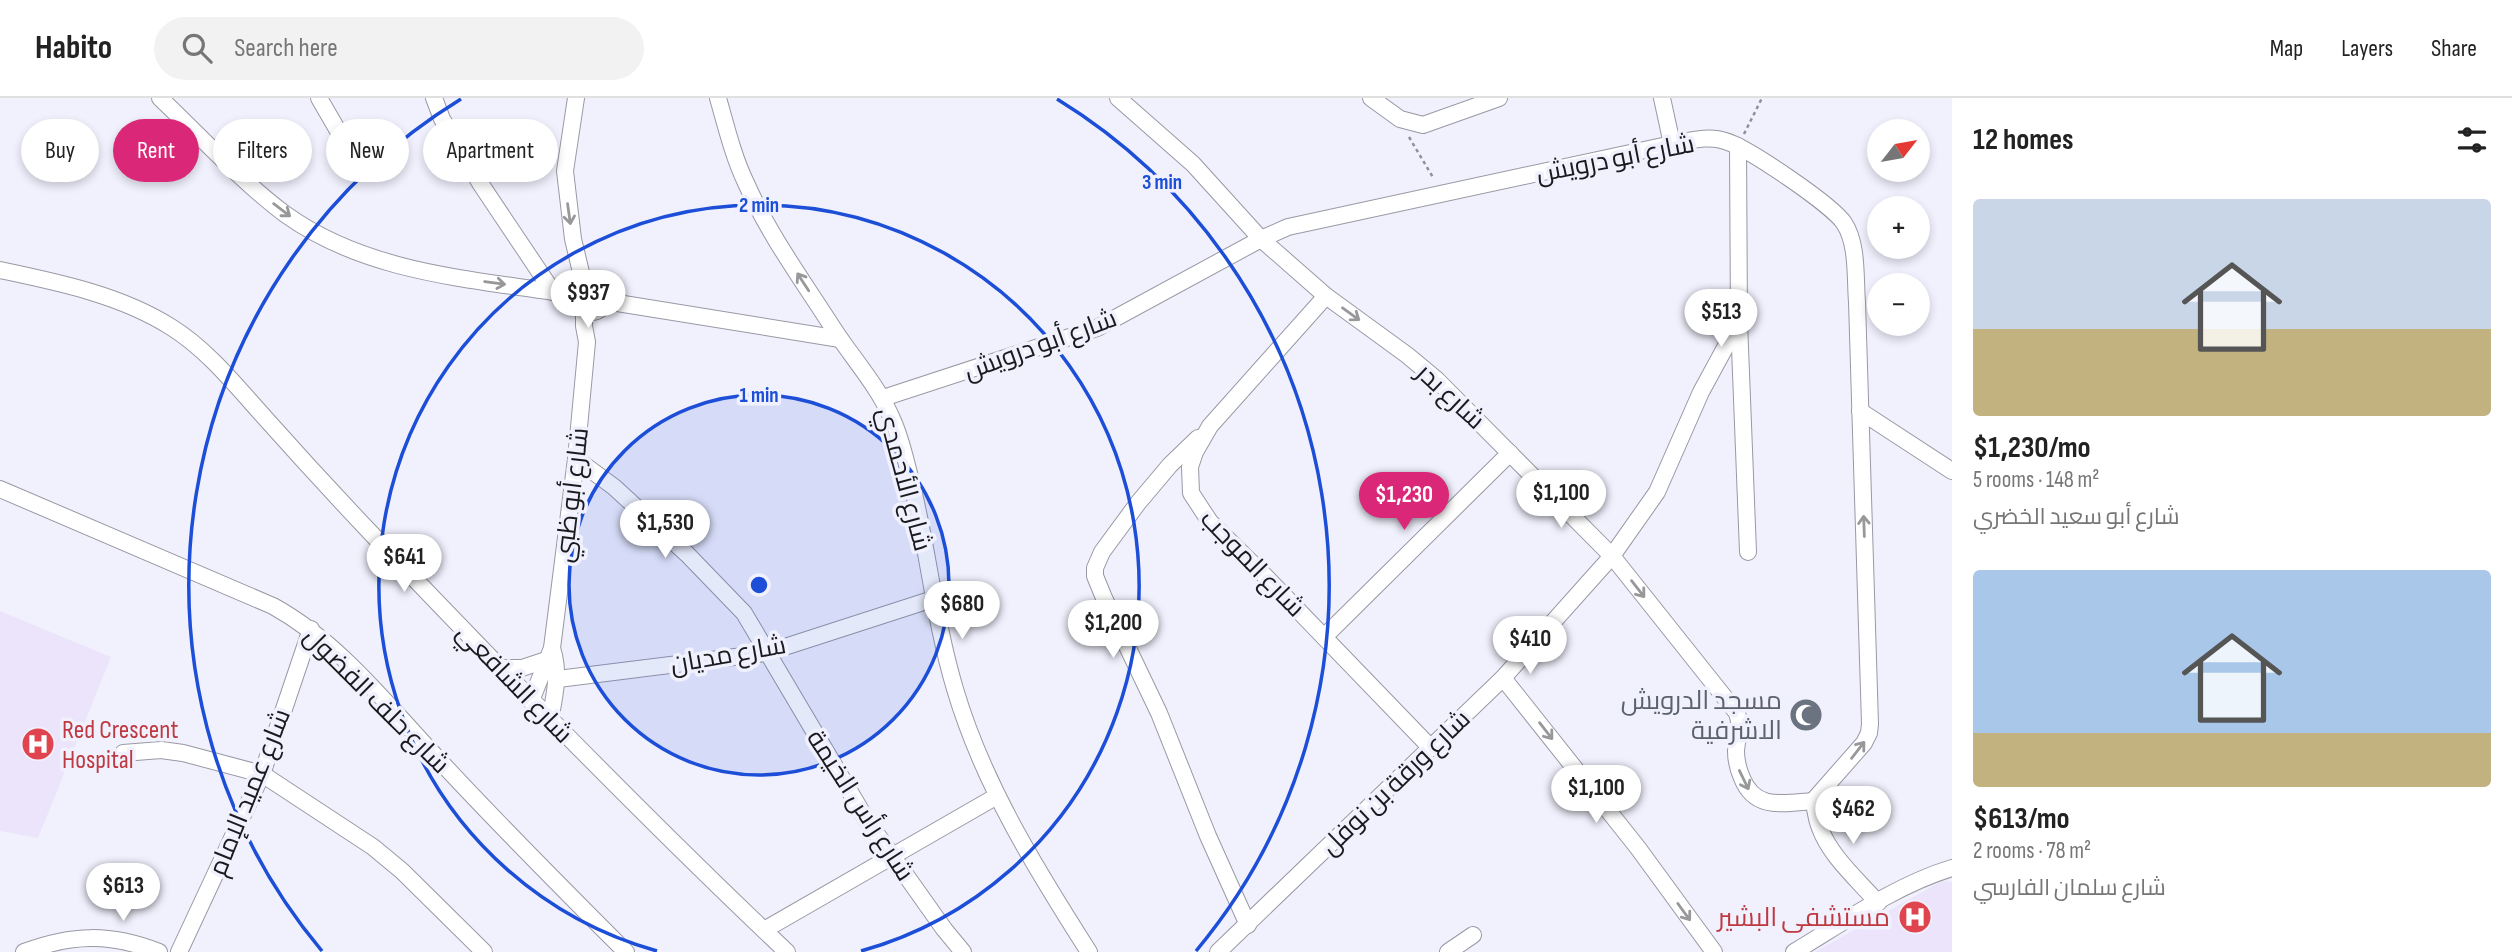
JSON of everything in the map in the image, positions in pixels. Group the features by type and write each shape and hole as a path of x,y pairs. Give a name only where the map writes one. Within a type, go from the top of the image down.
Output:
{"street":[{"path":"160,98 285,214 375,259 427,273 840,339"},
{"path":"319,98 331,119"},
{"path":"434,98 442,119 480,183 553,292"},
{"path":"576,98 565,171 571,227 590,301"},
{"name":"شارع الأحمدي","path":"718,98 741,171 753,199 840,339 883,398 895,425 921,520 933,599 954,688 971,738 998,796 1051,892 1089,952"},
{"name":"شارع بدر","path":"1118,98 1193,163 1261,239 1326,296 1437,380 1612,556 1737,713 1740,728 1736,752 1737,767 1749,791 1759,800 1771,804 1812,801"},
{"path":"1371,98 1400,119 1415,125 1432,124 1499,98"},
{"path":"1662,98 1672,144"},
{"name":"شارع أبو درويش","path":"883,398 1097,328 1278,230 1672,144 1714,139 1738,146 1773,167 1837,215 1849,232 1857,302 1869,733 1859,750 1812,801"},
{"path":"1738,146 1739,322 1748,552"},
{"name":"شارع الشافعي","path":"0,270 92,293 144,312 173,328 218,368 531,701 787,952"},
{"name":"شارع الموجب","path":"1326,296 1210,426 1190,467 1191,493 1196,505 1210,522 1431,748"},
{"name":"شارع أبو ظبي","path":"531,701 549,654 576,459 587,342 596,322 590,301"},
{"name":"شارع ورقة بن نوفل","path":"1218,952 1503,678 1612,556 1657,492 1701,392 1739,322"},
{"path":"1860,411 1952,471"},
{"path":"1210,426 1155,481 1102,552 1095,568 1104,598 1159,713 1208,836 1248,925"},
{"path":"1324,637 1510,453"},
{"name":"شارع رأس الخيمة","path":"576,459 614,487 721,587 750,622 866,819 963,952"},
{"name":"شارع حلف الفضول","path":"0,489 273,606 311,629 358,674 516,843 625,952"},
{"name":"شارع مديان","path":"558,678 766,653 933,599"},
{"name":"شارع عميد الإمام","path":"179,952 262,774 311,629"},
{"path":"499,668 522,668 549,654"},
{"name":"شارع أبو ظبي","path":"549,654 557,663 558,678 550,720"},
{"path":"1503,678 1638,848 1714,952"},
{"path":"123,753 162,750 183,752 262,774 373,847 402,871 484,952"},
{"path":"764,930 998,796"},
{"path":"1812,801 1825,838 1878,903"},
{"path":"1794,952 1934,873 1952,868"},
{"path":"1448,952 1473,935"},
{"path":"23,952 51,942 79,937 113,939 142,945 159,952"}],"path":[{"path":"1738,146 1762,98"},
{"path":"1400,119 1443,194"}],"shaded area":[{"name":"Red Crescent Hospital","path":"0,611 111,657 38,838 0,831"},
{"name":"مستشفى البشير","path":"1942,881 1952,882 1952,952 1815,952"}],"place":[{"name":"مسجد الدرويش الاشرفية","path":"1806,715"},
{"name":"Red Crescent Hospital","path":"38,744"},
{"name":"مستشفى البشير","path":"1915,917"}]}
